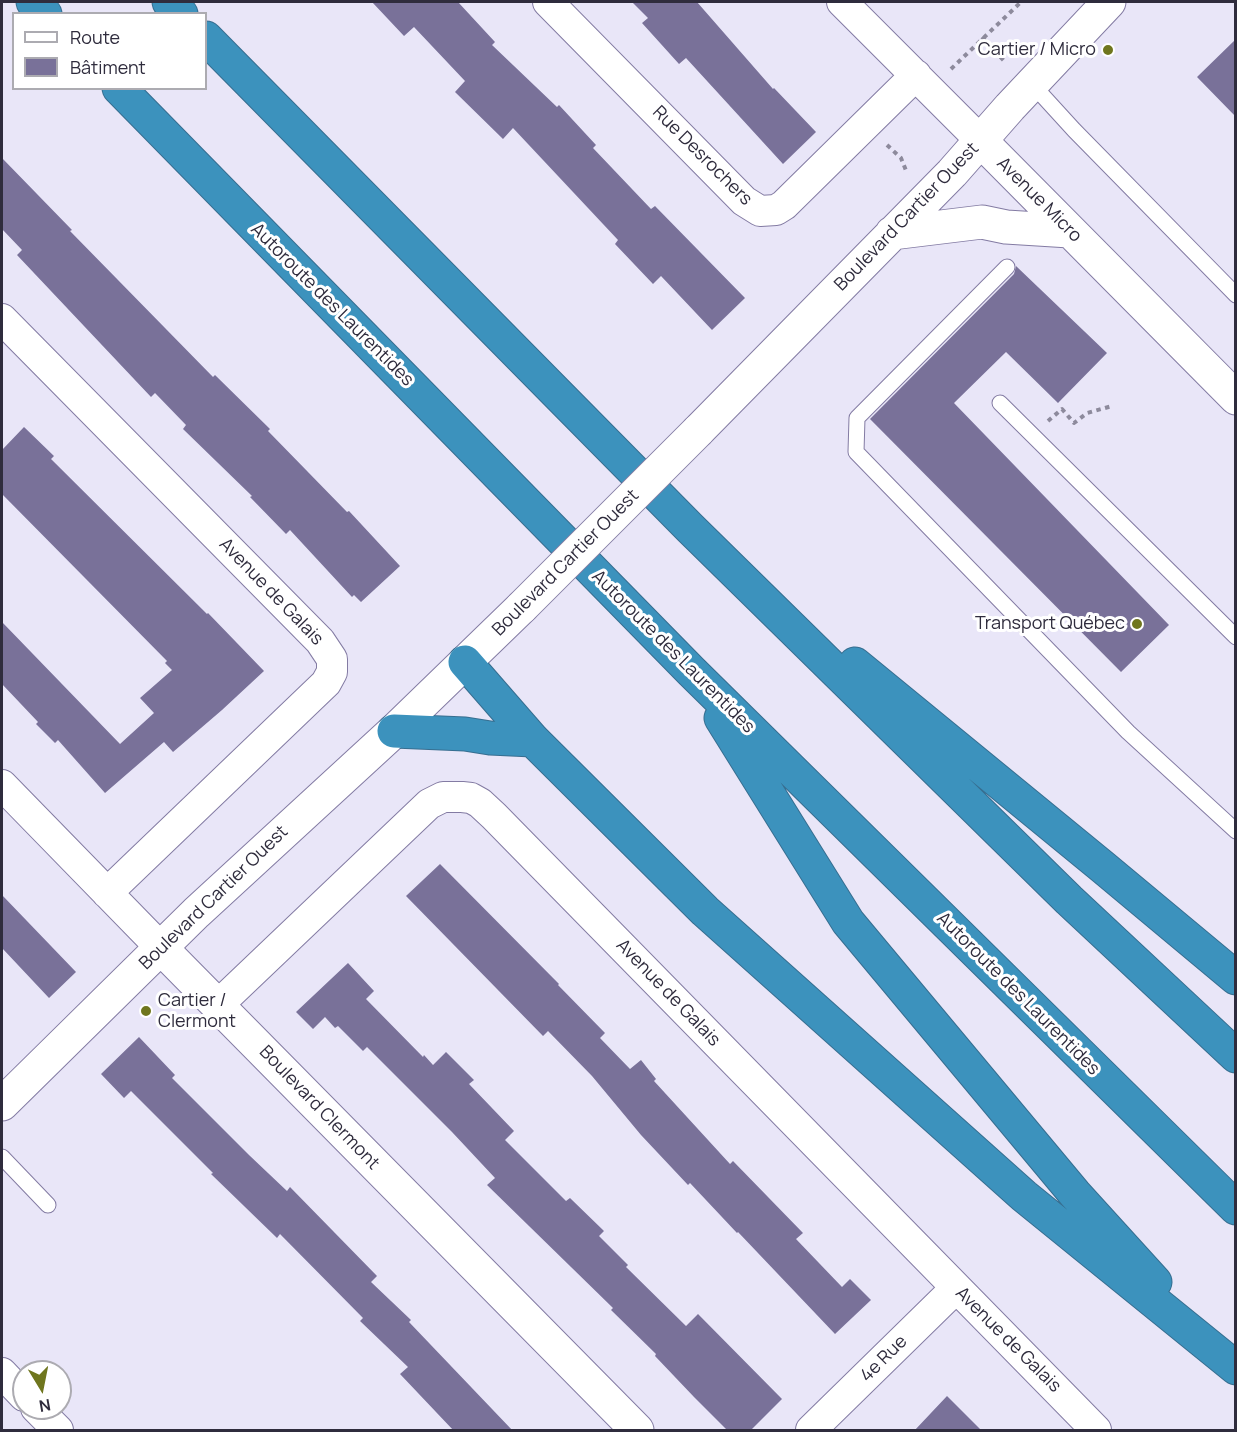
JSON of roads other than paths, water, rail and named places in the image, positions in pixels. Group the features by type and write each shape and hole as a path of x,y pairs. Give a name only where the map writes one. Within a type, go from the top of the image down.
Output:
{"highway":[{"path":"207,39 690,528 1069,900 1236,1056"},
{"name":"Autoroute des Laurentides","path":"121,90 691,671 1236,1208"},
{"path":"690,528 1236,978"},
{"path":"465,663 533,740 705,911 1024,1197 1232,1365"},
{"path":"691,671 848,922 1075,1194 1232,1365"},
{"path":"394,731 533,740"}],"street":[{"name":"Rue Desrochers","path":"548,2 744,201 760,211 776,210 792,198 916,75"},
{"name":"Avenue Micro","path":"842,2 1236,398"},
{"name":"Boulevard Cartier Ouest","path":"2,1104 286,828 394,731 522,607 809,320 891,233 952,173 1109,2"},
{"path":"891,233 982,222 1006,227 1070,231"},
{"name":"Avenue de Galais","path":"2,319 320,641 332,659 332,672 326,682 107,893"},
{"name":"Boulevard Clermont","path":"2,785 637,1431"},
{"name":"Avenue de Galais","path":"218,1005 429,804 442,797 471,798 495,816 1096,1431"},
{"name":"4e Rue","path":"812,1431 956,1288"},
{"path":"47,1420 58,1431"}],"lane":[{"path":"1032,84 1236,295"},
{"path":"1007,267 857,418 856,452 1128,732 1236,831"},
{"path":"1000,403 1236,637"},
{"path":"2,1157 48,1205"}],"place":[{"name":"Cartier / Micro","path":"1108,50"},
{"name":"Transport Québec","path":"1137,624"},
{"name":"Cartier / Clermont","path":"146,1011"}]}
